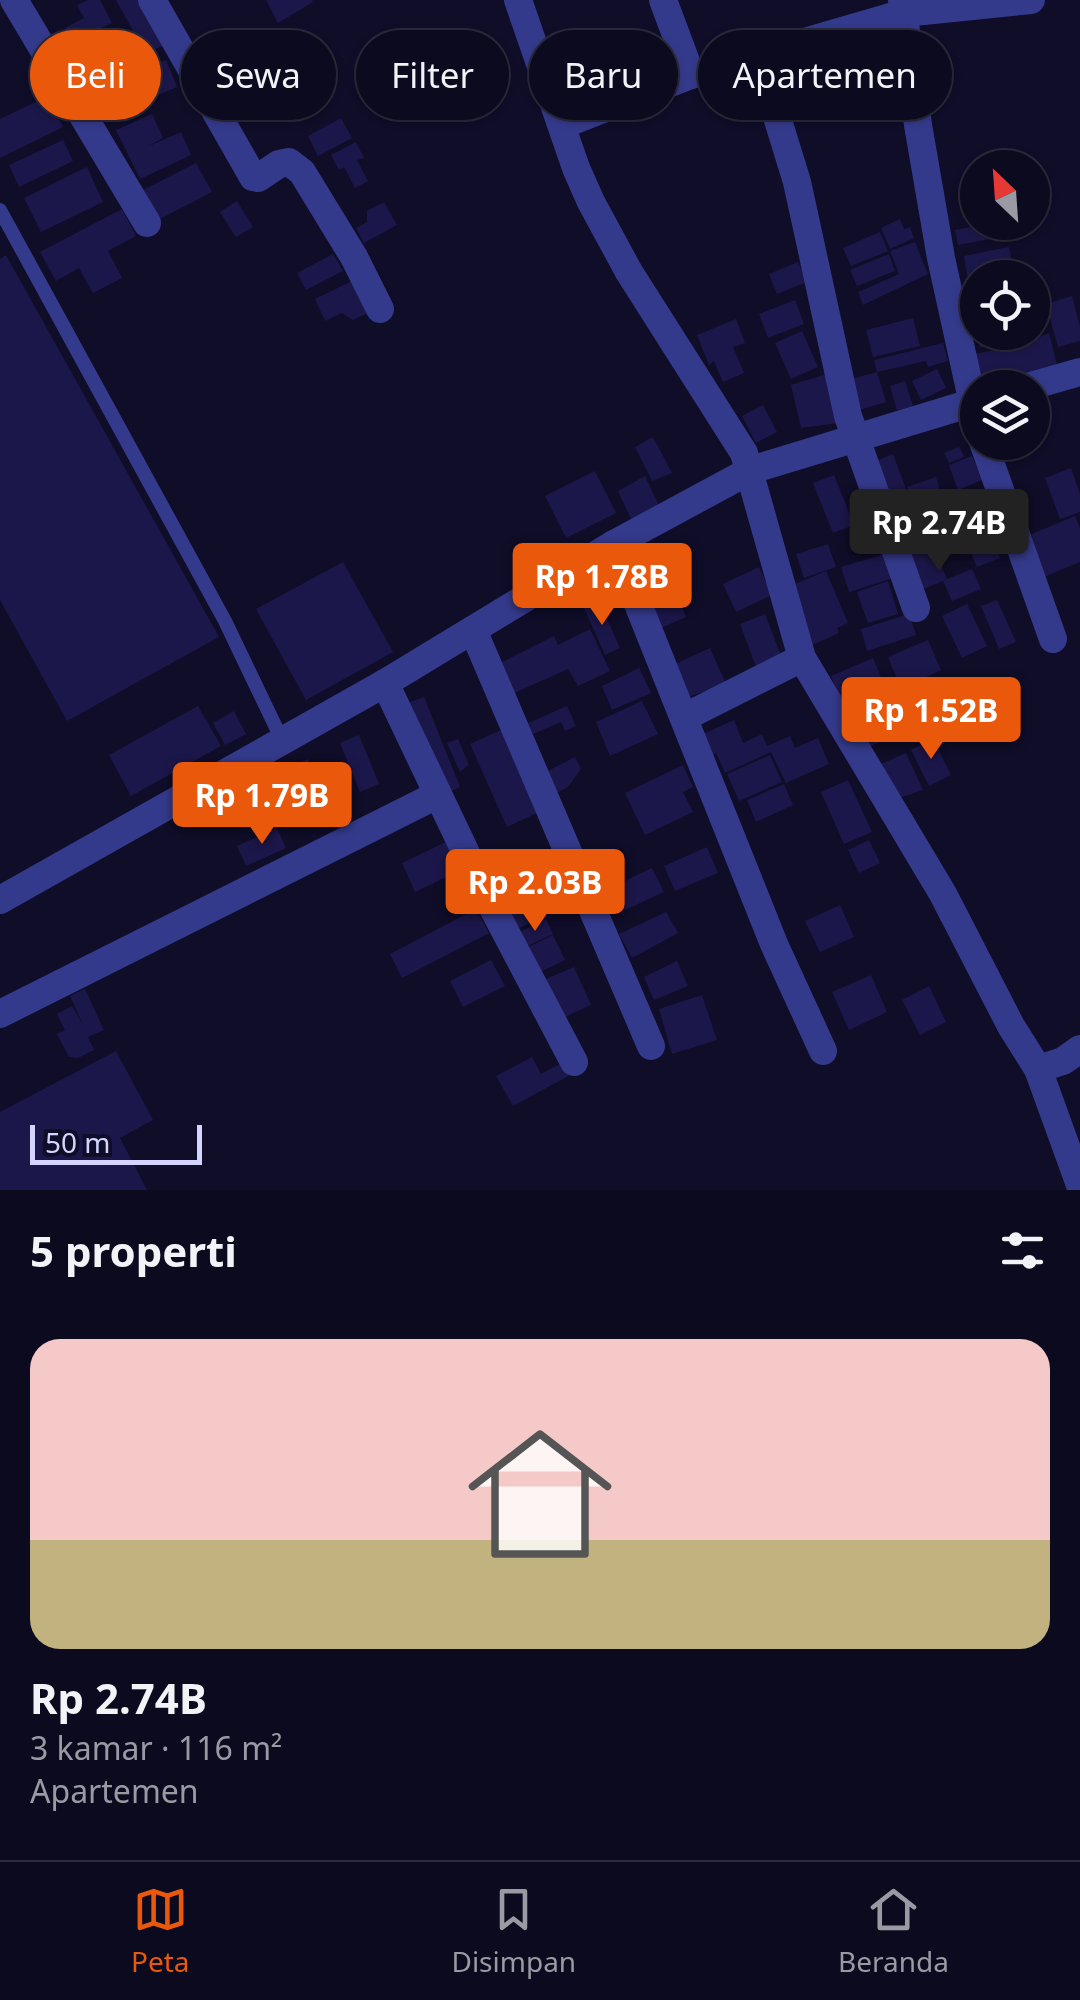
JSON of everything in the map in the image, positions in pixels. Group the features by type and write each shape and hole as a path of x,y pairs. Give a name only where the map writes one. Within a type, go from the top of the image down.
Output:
{"street":[{"path":"152,0 253,177 289,162 302,172 354,256 380,309"},
{"path":"518,0 583,186 628,272 713,402 751,470 802,658 943,894 1011,1026 1038,1069 1080,1185"},
{"path":"663,0 691,76"},
{"path":"835,30 903,7 1030,0"},
{"path":"12,4 148,223"},
{"path":"903,7 918,125 967,370"},
{"path":"562,125 698,74"},
{"path":"778,120 797,182 855,438 916,608"},
{"path":"1050,381 1080,372"},
{"path":"0,900 385,683 614,544 751,470 855,438 960,414"},
{"path":"989,460 1053,639"},
{"path":"891,541 1001,500"},
{"path":"614,544 774,944 824,1050"},
{"path":"473,630 650,1046"},
{"path":"685,717 802,658"},
{"path":"385,683 437,794 574,1062"},
{"path":"0,1014 437,794"},
{"path":"1038,1069 1063,1061 1080,1049"}],"lane":[{"path":"0,210 225,621 282,740"}],"building":[{"path":"100,0 112,23 97,30 66,30 84,18 77,5"},
{"path":"116,0 139,0 156,30 133,30"},
{"path":"266,0 312,0 313,2 278,23"},
{"path":"166,60 177,87 161,94 161,62"},
{"path":"30,105 30,120 60,120 63,127 0,158 0,119"},
{"path":"341,118 352,138 318,156 308,136"},
{"path":"138,120 155,120 163,138 147,147 181,132 191,155 140,179 116,130"},
{"path":"63,140 73,161 19,187 9,165"},
{"path":"356,142 364,158 357,160 368,181 355,188 344,167 339,170 331,155"},
{"path":"196,163 212,192 158,220 143,190"},
{"path":"87,167 103,202 41,232 24,198"},
{"path":"237,201 253,227 236,237 220,212"},
{"path":"384,202 397,225 364,243 356,228 367,222 367,211"},
{"path":"122,209 136,236 108,251 122,278 93,293 79,268 56,281 40,252"},
{"path":"900,219 904,229 910,227 914,238 890,249 881,228"},
{"path":"960,229 960,240 984,240 958,245 955,230"},
{"path":"880,232 888,251 851,266 843,248"},
{"path":"915,242 928,274 863,305 858,292 899,274 890,251"},
{"path":"1009,247 1012,260 965,260 964,256"},
{"path":"333,254 343,271 306,290 297,273"},
{"path":"889,254 895,271 857,286 850,270"},
{"path":"6,255 219,637 67,721 0,600 0,259"},
{"path":"798,262 807,282 777,294 769,274"},
{"path":"352,281 368,313 353,320 342,313 325,321 315,299"},
{"path":"1072,296 1080,341 1058,347 1050,303"},
{"path":"795,300 804,324 768,338 759,314"},
{"path":"913,318 920,346 873,357 866,330"},
{"path":"736,319 745,343 733,347 744,373 723,382 714,361 709,365 697,335"},
{"path":"802,331 818,367 791,379 775,343"},
{"path":"1050,337 1057,365 1043,370 973,370 970,355 994,350 1050,350"},
{"path":"943,343 948,361 928,367 926,361 877,372 874,360"},
{"path":"937,369 946,388 921,400 912,381"},
{"path":"877,372 886,402 853,412 844,381"},
{"path":"830,373 839,423 801,428 791,385"},
{"path":"905,381 913,406 897,411 890,386"},
{"path":"763,405 777,432 756,443 742,416"},
{"path":"653,437 672,473 652,481 635,447"},
{"path":"959,447 960,459 949,463 944,453"},
{"path":"893,454 909,497 884,506 868,464"},
{"path":"974,460 982,480 958,490 949,465"},
{"path":"1071,468 1080,494 1080,512 1060,519 1045,478"},
{"path":"595,471 616,513 566,538 545,496"},
{"path":"834,475 854,525 833,533 813,483"},
{"path":"645,476 660,508 632,521 618,491"},
{"path":"936,477 946,514 917,524 907,487"},
{"path":"1075,516 1080,528 1080,562 1039,579 1022,538"},
{"path":"986,522 1000,558 977,567 962,531"},
{"path":"828,544 836,567 804,578 796,554"},
{"path":"932,544 947,579 972,569 981,589 952,601 943,581 918,591 903,557"},
{"path":"888,553 896,577 849,592 841,567"},
{"path":"343,562 393,652 306,700 256,609"},
{"path":"759,567 772,595 736,612 723,584"},
{"path":"826,571 848,623 837,628 839,633 808,647 790,586"},
{"path":"668,574 686,617 652,632 633,589"},
{"path":"888,581 898,614 868,623 857,592"},
{"path":"997,600 1016,642 999,649 981,606"},
{"path":"599,601 620,648 605,655 584,608"},
{"path":"967,604 987,646 962,658 942,616"},
{"path":"765,614 782,658 756,667 740,624"},
{"path":"909,614 916,635 867,651 861,629"},
{"path":"590,629 610,671 578,686 568,669 512,694 498,664 554,636 558,645"},
{"path":"928,640 941,670 901,689 888,657"},
{"path":"710,648 726,684 688,697 673,665"},
{"path":"873,658 888,694 846,712 831,676"},
{"path":"639,668 651,693 612,710 602,686"},
{"path":"987,677 1000,708 974,719 961,688"},
{"path":"952,682 967,714 928,734 913,701"},
{"path":"424,697 460,787 443,795 407,703"},
{"path":"642,701 658,734 610,756 596,722"},
{"path":"198,706 221,746 131,796 109,755"},
{"path":"567,706 576,726 565,731 561,722 533,734 528,723"},
{"path":"902,710 910,728 862,750 854,732"},
{"path":"234,711 246,734 225,745 213,723"},
{"path":"734,720 743,743 762,734 767,746 790,736 795,748 818,738 829,764 786,783 771,752 725,773 716,753 704,759 694,738"},
{"path":"503,729 539,812 507,827 470,744"},
{"path":"359,735 379,784 360,792 340,743"},
{"path":"458,739 469,765 460,772 447,743"},
{"path":"933,739 951,775 929,786 911,750"},
{"path":"906,753 923,790 896,799 879,765"},
{"path":"770,755 782,782 739,801 727,774"},
{"path":"575,757 581,769 568,787 553,795 542,774"},
{"path":"308,759 312,768 294,776 298,786 288,790 279,772"},
{"path":"683,765 693,787 683,792 693,812 645,835 625,793"},
{"path":"848,780 872,832 844,844 821,792"},
{"path":"784,784 793,805 756,822 747,800"},
{"path":"277,788 287,811 255,824 245,801"},
{"path":"277,828 286,848 246,866 237,846"},
{"path":"869,840 880,863 859,873 848,850"},
{"path":"448,841 461,870 415,892 402,863"},
{"path":"707,847 718,873 675,891 664,866"},
{"path":"652,868 664,892 623,911 612,887"},
{"path":"533,894 544,916 517,929 506,907"},
{"path":"840,905 854,937 820,952 805,921"},
{"path":"476,909 489,933 402,978 390,954"},
{"path":"666,912 678,933 632,958 619,934"},
{"path":"546,919 553,934 523,948 516,934"},
{"path":"553,935 565,960 536,974 524,949"},
{"path":"491,960 505,986 463,1007 450,981"},
{"path":"677,961 688,986 654,1000 644,977"},
{"path":"574,967 591,1005 556,1021 539,982"},
{"path":"871,975 887,1012 849,1030 832,992"},
{"path":"929,986 946,1022 920,1035 902,1000"},
{"path":"85,989 104,1030 88,1037 94,1050 78,1058 69,1057 57,1034 65,1030 57,1014 72,1006 83,1025 70,996"},
{"path":"702,995 717,1040 672,1054 659,1009"},
{"path":"116,1051 153,1120 120,1138 147,1190 0,1190 0,1112"},
{"path":"532,1057 541,1074 567,1060 574,1073 513,1106 496,1076"}]}
